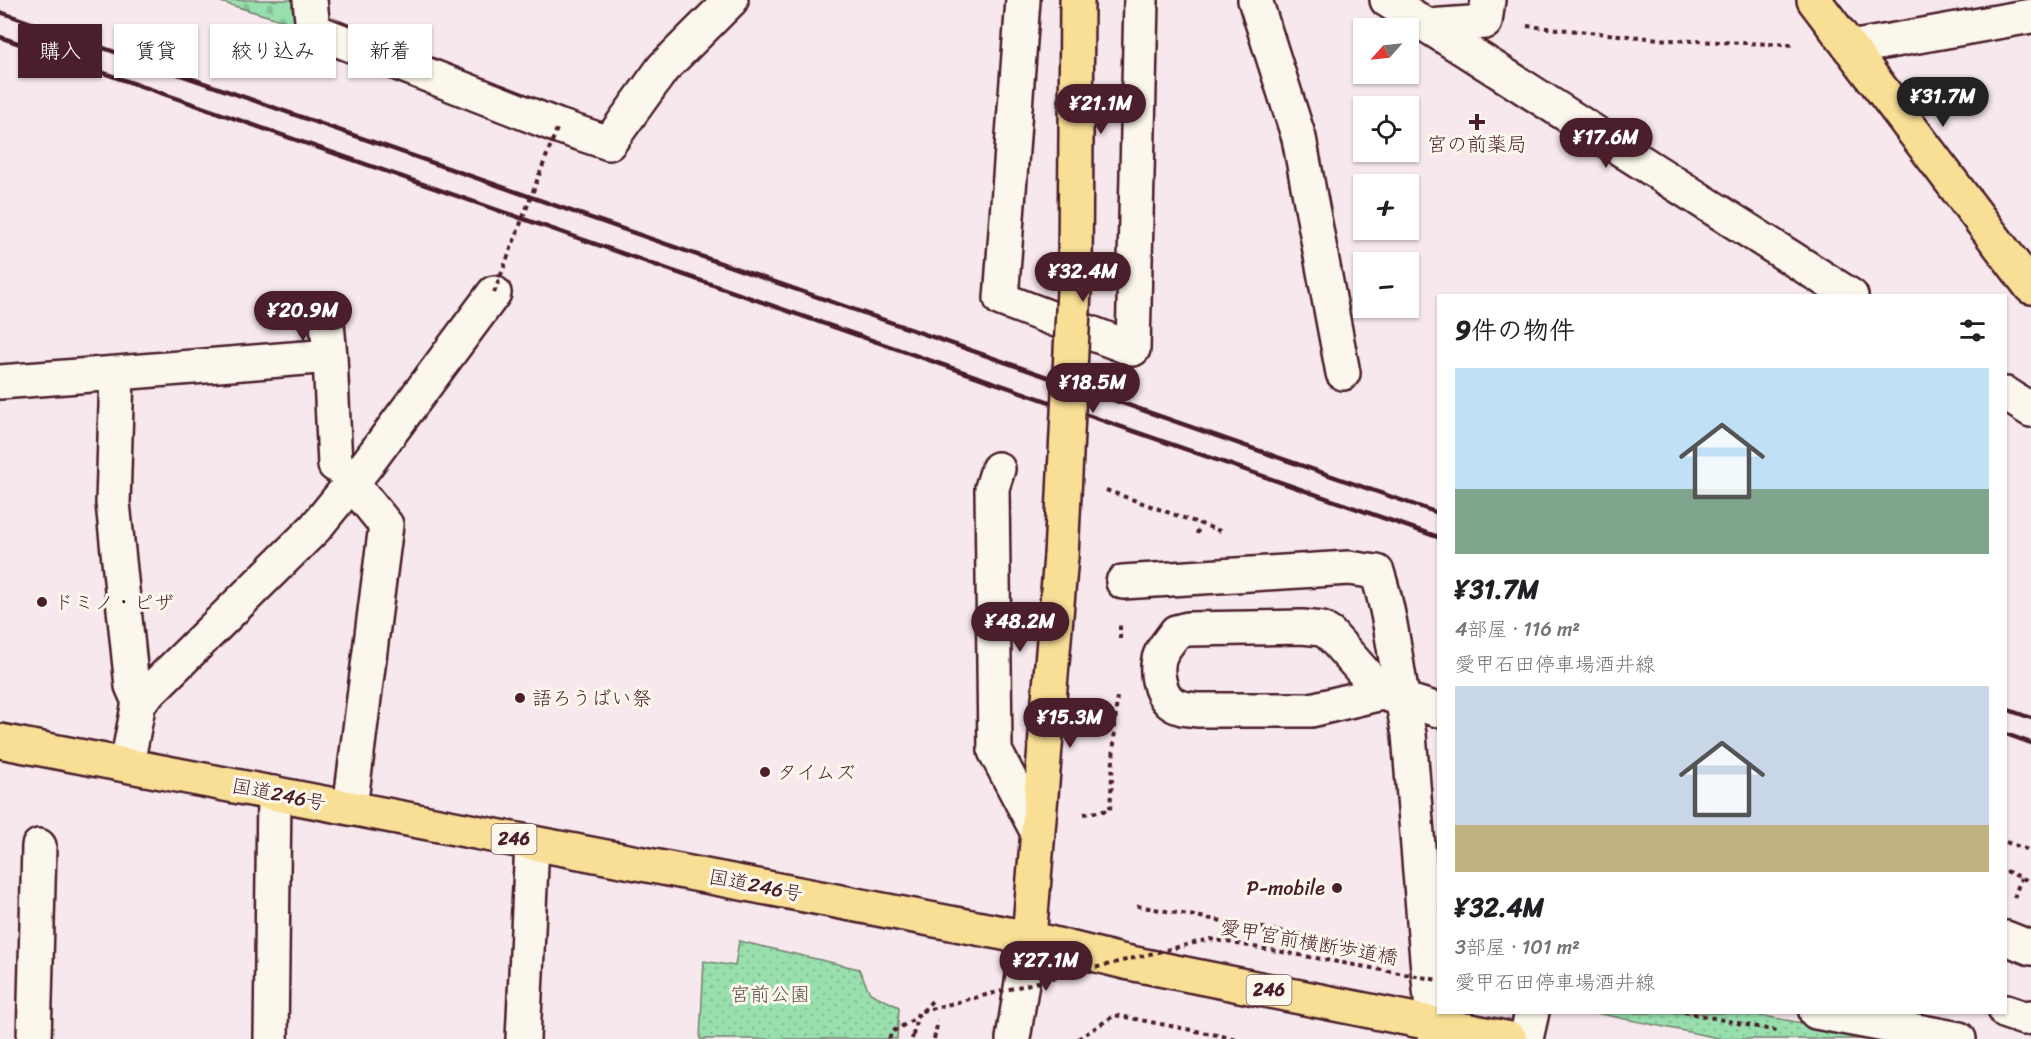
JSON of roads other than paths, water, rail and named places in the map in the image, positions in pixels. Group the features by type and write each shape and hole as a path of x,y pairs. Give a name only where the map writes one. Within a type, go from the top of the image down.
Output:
{"main road":[{"path":"1029,938 1060,556 1075,269 1077,0"},
{"path":"1814,0 2031,287"},
{"name":"国道246号","path":"0,741 1029,938 1125,962 1435,1031 1510,1039"}],"street":[{"path":"310,0 313,30 558,126 609,143 663,68 731,0"},
{"path":"1023,0 1001,299 1133,349 1141,0"},
{"path":"1256,0 1299,138 1343,373"},
{"path":"1387,0 1848,294"},
{"path":"1428,26 1486,11"},
{"path":"1850,48 2031,16"},
{"path":"127,764 139,702 315,528 367,464 494,293"},
{"path":"327,324 335,465 346,472 351,482 386,525 350,808"},
{"path":"0,382 330,356"},
{"path":"117,373 113,503 132,686 139,702"},
{"path":"2007,395 2031,410"},
{"path":"998,470 992,488 995,752 1037,831"},
{"path":"1123,582 1349,568 1377,572 1385,596 1391,696"},
{"path":"1435,1031 1433,970 1409,734 1391,696 1330,634 1322,629 1302,627 1188,629 1176,632 1160,656 1159,680 1163,691 1170,702 1182,708 1311,710 1391,696 1437,710"},
{"path":"270,1039 274,794"},
{"path":"523,1039 532,843"},
{"path":"34,1039 39,846"},
{"path":"1013,1039 1029,938"},
{"path":"2007,938 2031,948"},
{"path":"2007,1012 2024,1018 2031,1017"},
{"path":"1526,1039 1532,1014"},
{"path":"1827,1014 1959,1039"}],"railway":[{"path":"0,12 1437,513"},
{"path":"0,37 1437,537"},
{"path":"2007,709 2031,718"},
{"path":"2007,734 2031,743"}],"place":[{"name":"宮の前薬局","path":"1477,122"},
{"name":"ドミノ・ピザ","path":"42,602"},
{"name":"語ろうばい祭","path":"520,698"},
{"name":"タイムズ","path":"765,772"},
{"name":"P-mobile","path":"1337,888"}],"park label":[{"name":"宮前公園","path":"770,994"}]}
